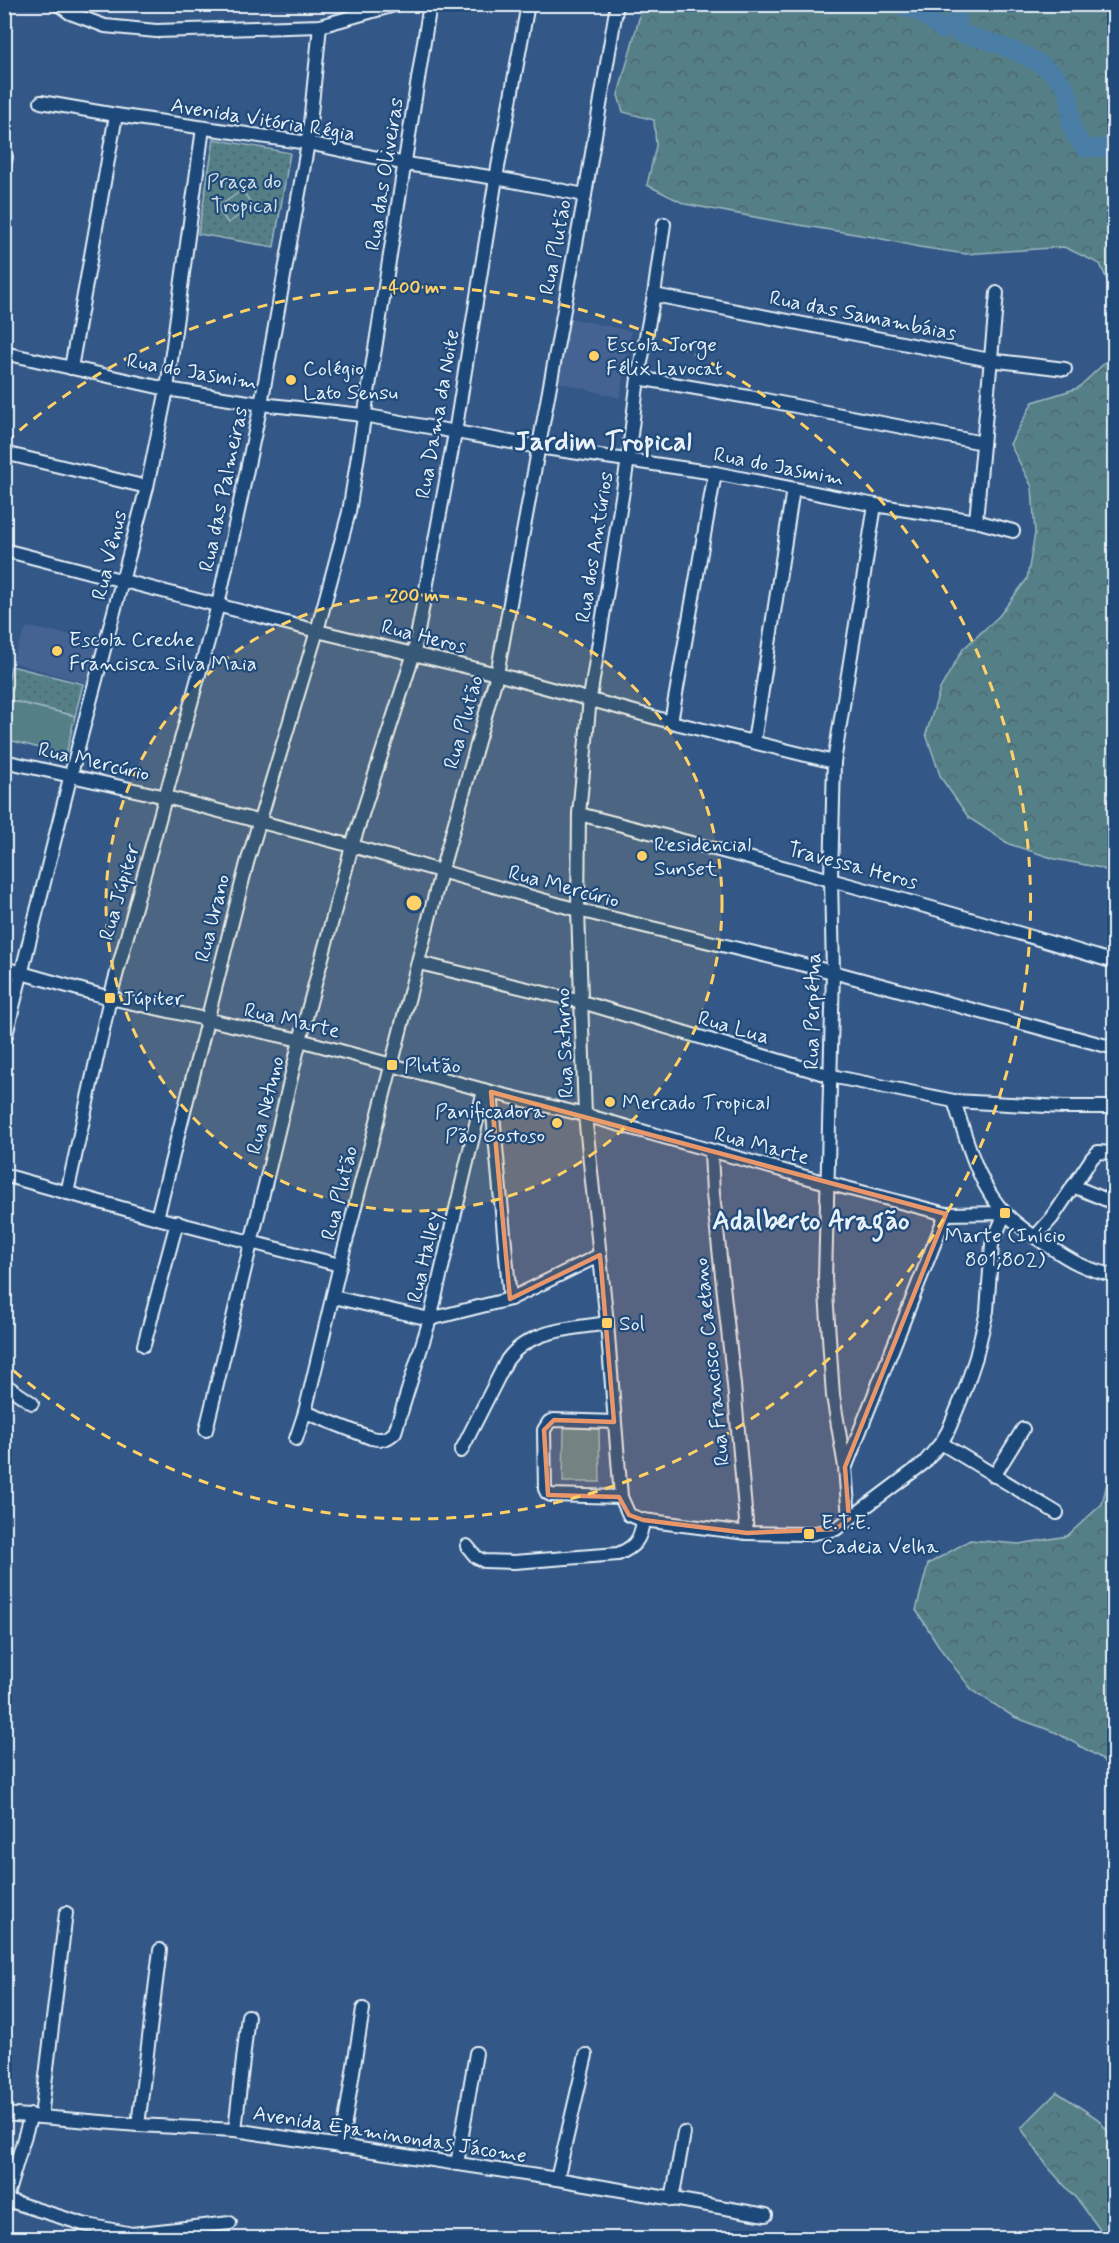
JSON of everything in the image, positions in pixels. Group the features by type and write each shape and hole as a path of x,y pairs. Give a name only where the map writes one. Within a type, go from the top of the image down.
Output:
{"street":[{"path":"58,4 70,13 105,26 156,31 320,26 398,4"},
{"name":"Rua das Oliveiras","path":"317,631 349,512 430,4"},
{"name":"Rua Dama da Noite","path":"414,653 455,433 496,178 528,4"},
{"name":"Rua Plutão","path":"296,1439 305,1412 340,1265 441,872 497,674 585,195 617,4"},
{"name":"Rua das Palmeiras","path":"218,605 261,404 308,143 320,26"},
{"name":"Avenida Vitória Régia","path":"41,102 116,116 308,143 406,164 585,195"},
{"path":"71,368 116,116"},
{"name":"Rua Vênus","path":"4,1043 71,774 147,487 166,389 203,128"},
{"name":"Rua dos Antúrios","path":"590,698 628,459 638,378 654,295 664,224"},
{"path":"976,522 997,293"},
{"name":"Rua das Samambáias","path":"654,295 990,360 1065,369"},
{"name":"Rua do Jasmim","path":"4,353 166,389 261,404 363,416 538,447 715,473 1013,531"},
{"path":"638,378 760,399 983,443"},
{"path":"4,453 147,487"},
{"path":"671,722 715,473"},
{"path":"754,742 793,489"},
{"name":"Rua Perpétua","path":"849,1519 845,1467 833,1396 825,1278 833,972 831,878 834,762 875,505"},
{"name":"Rua Heros","path":"4,550 317,631 497,674 671,722 834,762"},
{"name":"Rua Júpiter","path":"68,1193 110,998 218,605"},
{"name":"Rua Urano","path":"157,1218 258,823 317,631"},
{"name":"Rua Netuno","path":"206,1430 300,1040 352,846 414,653"},
{"name":"Rua Saturno","path":"590,698 579,814 578,910 585,1115 621,1497 629,1515 643,1520"},
{"name":"Rua Mercúrio","path":"4,761 71,774 166,797 352,846 578,910 833,972 1114,1048"},
{"name":"Travessa Heros","path":"579,814 831,878 990,923 1114,962"},
{"name":"Rua Lua","path":"419,963 582,1002 831,1076 954,1101 1064,1107 1114,1107"},
{"name":"Rua Marte","path":"4,968 110,998 300,1040 946,1214 1005,1213"},
{"path":"488,1091 510,1299"},
{"name":"Rua Halley","path":"305,1412 371,1438 381,1440 389,1438 395,1432 430,1319 488,1091"},
{"path":"954,1101 969,1150 987,1187 1005,1213 1072,1262 1088,1269 1114,1275"},
{"name":"Rua Francisco Caetano","path":"711,1151 713,1194 734,1385 747,1533"},
{"path":"1035,1237 1052,1218 1098,1152 1114,1153"},
{"path":"4,1175 157,1218 340,1265"},
{"path":"1073,1186 1114,1203"},
{"path":"466,1546 476,1557 484,1561 514,1562 618,1554 631,1549 636,1543 643,1520 747,1533 823,1533 836,1529 910,1475 941,1443 965,1390 976,1357 987,1311 992,1244 1005,1213"},
{"path":"845,1467 946,1214"},
{"path":"144,1345 177,1222"},
{"path":"333,1297 430,1319 510,1299 600,1256"},
{"path":"461,1451 514,1350 539,1335 606,1323"},
{"path":"4,1384 32,1403"},
{"path":"614,1422 554,1420 549,1422 544,1430 545,1489 551,1495 621,1497"},
{"path":"994,1476 1023,1428"},
{"path":"941,1443 1058,1513"},
{"path":"66,1913 36,2116 6,2203 131,2236 230,2223"},
{"path":"138,2125 160,1950"},
{"path":"341,2147 363,2009"},
{"path":"235,2130 248,2016"},
{"path":"457,2164 476,2053"},
{"path":"557,2179 586,2055"},
{"name":"Avenida Epaminondas Jácome","path":"4,2114 235,2130 557,2179 766,2215"},
{"path":"672,2200 684,2133"}],"highlighted area":[{"path":"491,1092 946,1214 845,1467 849,1519 836,1529 747,1533 643,1520 629,1515 619,1497 548,1495 544,1430 554,1420 614,1422 600,1255 510,1299"}],"shaded area":[{"name":"Escola Jorge Félix Lavocat","path":"569,318 631,331 620,398 555,381"},
{"name":"Escola Creche Francisca Silva Maia","path":"27,627 100,640 90,684 11,662"}],"green space":[{"path":"643,4 1114,5 1114,296 1100,264 1064,247 966,254 685,204 647,185 656,146 654,120 623,112 618,95"},
{"name":"Praça do Tropical","path":"214,139 290,153 274,247 198,234"},
{"path":"242,190 253,206 228,223 217,208"},
{"path":"1114,346 1114,875 1101,868 1055,859 1009,844 969,818 941,778 926,734 940,689 963,649 999,616 1027,579 1035,533 1032,487 1010,444 1033,402 1078,388 1113,355"},
{"path":"11,666 83,684 75,716 5,699"},
{"path":"4,699 75,716 66,755 5,739"},
{"path":"564,1427 599,1429 600,1482 563,1482"},
{"path":"1114,1455 1114,1773 1101,1758 1057,1733 1014,1717 972,1690 942,1651 916,1610 928,1564 970,1540 1019,1544 1067,1536 1102,1504"},
{"path":"1057,2092 1098,2119 1114,2139 1114,2238 1106,2238 1081,2204 1047,2166 1021,2128"}],"waterway":[{"path":"898,4 921,13 943,30 958,19 960,34 989,41 1038,63 1063,84 1070,100 1072,128 1084,148 1114,146"}],"place":[{"name":"Escola Jorge Félix Lavocat","path":"594,356"},
{"name":"Colégio Lato Sensu","path":"291,380"},
{"name":"Escola Creche Francisca Silva Maia","path":"57,651"},
{"name":"Residencial Sunset","path":"642,856"},
{"name":"Júpiter","path":"110,998"},
{"name":"Plutão","path":"392,1065"},
{"name":"Mercado Tropical","path":"610,1102"},
{"name":"Panificadora Pão Gostoso","path":"557,1123"},
{"name":"Marte (Início 801;802)","path":"1005,1213"},
{"name":"Sol","path":"607,1323"},
{"name":"E.T.E. Cadeia Velha","path":"809,1534"}],"district":[{"name":"Jardim Tropical","path":"603,441"},
{"name":"Adalberto Aragão","path":"811,1220"}]}
